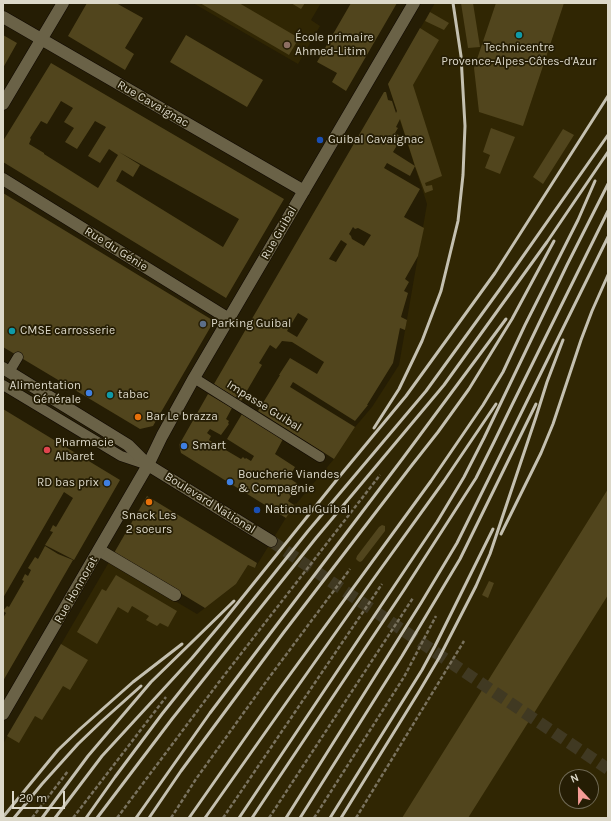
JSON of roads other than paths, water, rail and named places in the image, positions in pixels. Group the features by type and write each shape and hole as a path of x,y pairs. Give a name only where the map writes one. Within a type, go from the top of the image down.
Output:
{"street":[{"path":"3,104 63,3"},
{"name":"Rue Guibal","path":"148,465 194,378 414,3"},
{"name":"Rue Cavaignac","path":"3,17 304,191"},
{"name":"Rue du Génie","path":"3,179 229,319"},
{"name":"Boulevard National","path":"6,370 128,445 148,465 271,541"},
{"name":"Rue Honnorat","path":"3,714 148,465"},
{"path":"99,550 175,595"}],"lane":[{"path":"6,370 18,357"},
{"name":"Impasse Guibal","path":"194,378 320,457"},
{"name":"Boulevard National","path":"3,385 121,456 148,465"}],"tunnel":[{"path":"271,541 608,769"}],"railway":[{"path":"374,428 399,389 422,341 441,291 458,221 463,175 465,126 461,56 453,3"},
{"path":"55,818 102,756 192,658 225,619 406,396 495,273 608,96"},
{"path":"86,818 162,714 308,531 426,391 500,289 608,135"},
{"path":"97,818 172,719 316,538 444,385 547,242 608,152"},
{"path":"189,818 275,695 431,481 483,405 503,372 578,220 595,181"},
{"path":"239,818 437,522 464,477 608,184"},
{"path":"252,818 404,590 476,478 608,211"},
{"path":"286,818 457,543 608,237"},
{"path":"149,818 181,771 284,632 438,432 469,389 512,319 554,241"},
{"path":"501,534 541,453 553,424 581,340 608,275"},
{"path":"136,818 210,713 506,319"},
{"path":"341,818 439,658 476,586 490,554 547,382 563,340"},
{"path":"205,818 444,481 496,404"},
{"path":"300,818 402,656 460,559 536,404"},
{"path":"330,818 422,670 493,529"},
{"path":"42,818 88,756 151,682 234,601"},
{"path":"3,817 58,750 133,682 182,644"},
{"path":"14,818 78,744 141,686"}],"place":[{"name":"Technicentre Provence-Alpes-Côtes-d'Azur","path":"519,35"},
{"name":"École primaire Ahmed-Litim","path":"287,45"},
{"name":"Guibal Cavaignac","path":"320,140"},
{"name":"Parking Guibal","path":"203,324"},
{"name":"CMSE carrosserie","path":"12,331"},
{"name":"Alimentation Générale","path":"89,393"},
{"name":"tabac","path":"110,395"},
{"name":"Bar Le brazza","path":"138,417"},
{"name":"Smart","path":"184,446"},
{"name":"Pharmacie Albaret","path":"47,450"},
{"name":"Boucherie Viandes & Compagnie","path":"230,482"},
{"name":"RD bas prix","path":"107,483"},
{"name":"Snack Les 2 soeurs","path":"149,502"},
{"name":"National Guibal","path":"257,510"}]}
